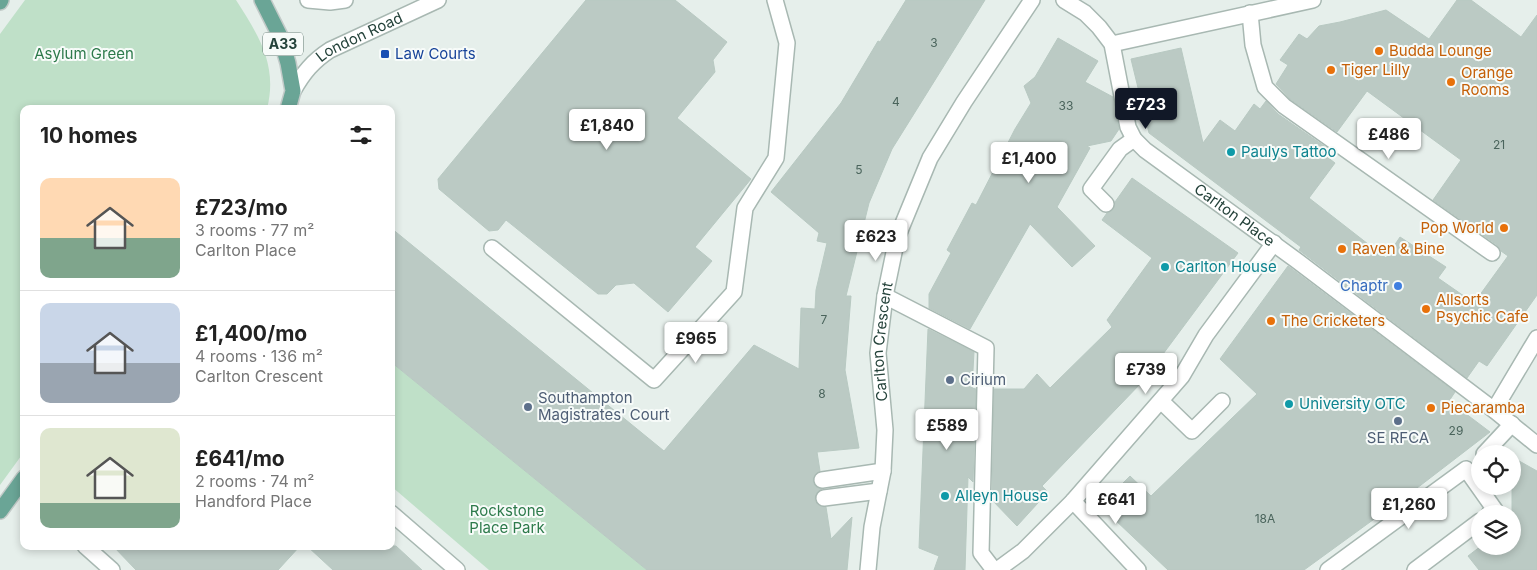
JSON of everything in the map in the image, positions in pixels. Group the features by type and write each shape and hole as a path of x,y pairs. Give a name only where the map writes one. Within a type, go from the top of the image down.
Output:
{"main road":[{"name":"A33","path":"262,0 280,36 288,63 293,91 289,105"},
{"path":"0,511 20,488"}],"street":[{"path":"308,0 330,2 345,0"},
{"name":"London Road","path":"293,91 302,74 315,60 330,50 438,0"},
{"path":"492,248 654,380 734,292 745,208 776,158 787,44 775,0"},
{"name":"Carlton Crescent","path":"868,570 872,527 883,471 885,430 878,353 884,296 897,238 930,158 964,102 1032,0"},
{"name":"Carlton Place","path":"1064,0 1084,13 1099,27 1112,44 1128,126 1134,139 1145,150 1274,244 1494,410 1537,445"},
{"path":"1112,44 1313,0"},
{"path":"1250,13 1253,45 1264,87 1284,106 1492,253"},
{"path":"1106,204 1092,189 1120,149 1134,139"},
{"path":"884,296 986,348 982,553 995,570 1023,551 1073,502 1161,401 1182,376 1206,335 1274,244"},
{"path":"1494,410 1537,338"},
{"path":"1161,401 1192,432 1222,401"},
{"path":"1492,445 1512,424"},
{"path":"1328,570 1471,465"},
{"path":"1466,469 1491,505"},
{"path":"822,480 883,471"},
{"path":"824,498 879,491"},
{"path":"1073,502 1138,570"},
{"path":"395,516 457,570"},
{"path":"1415,570 1471,528"},
{"path":"90,550 112,570"}],"green space":[{"name":"Asylum Green","path":"25,0 236,0 259,39 264,52 270,78 270,93 268,105 20,105 20,458 0,485 0,34"},
{"name":"Rockstone Place Park","path":"395,365 647,570 489,570 395,489"}],"building":[{"path":"586,0 675,0 727,42 713,60 715,72 677,118 751,179 695,247 712,261 668,312 634,283 616,285 607,294 598,294 506,220 498,230 489,231 439,189 438,179"},
{"path":"906,0 985,0 892,149 869,203 846,296 851,296 845,370 859,448 817,452 820,471 814,476 813,481 815,486 822,489 816,494 815,500 820,506 826,507 831,539 852,517 847,570 647,570 395,365 395,231 664,451 754,345 799,369 801,308 815,309 816,290 827,243 817,241 819,233 771,192 841,103 878,41 880,42"},
{"path":"1457,0 1471,0 1521,37 1537,15 1537,295 1487,366 1479,361 1467,378 1299,250 1301,247 1149,133 1131,59 1181,48 1203,143 1220,120 1235,131 1254,104 1260,109 1266,101 1278,114 1327,148 1322,153 1335,163 1309,198 1386,258 1400,237 1446,267 1438,278 1474,303 1508,256 1497,245 1433,200 1461,160 1367,91 1337,132 1290,99 1276,84 1288,65 1280,60 1299,34 1307,39 1319,26 1386,10 1429,39"},
{"path":"1058,38 1098,61 1085,82 1113,97 1119,129 1111,141 1087,146 1090,148 1057,207 1095,246 1072,267 1030,224 970,329 929,308 929,294 951,253 947,250 972,203 976,205 1015,129 1031,103 1024,86 1035,77"},
{"path":"1132,178 1238,253 1143,381 1042,486 1048,492 1017,526 992,500 994,389 1024,389 1037,374 1050,388 1112,327 1107,320 1152,258 1102,220 1107,213 1113,210 1115,202"},
{"path":"1288,266 1455,392 1449,401 1490,432 1304,570 1168,570 1113,518 1111,495 1130,476 1151,496 1257,394 1220,359"},
{"name":"Alleyn House","path":"928,329 974,352 972,388 976,389 973,482 968,477 965,570 934,570 939,556 919,548"},
{"path":"1521,462 1537,471 1537,570 1479,570 1468,556 1471,554 1521,555 1521,505 1512,505 1512,495 1521,495"},
{"path":"396,546 422,570 333,570 311,550 395,550"},
{"path":"117,550 296,550 278,570 136,570"}],"place":[{"name":"Budda Lounge","path":"1379,51"},
{"name":"Law Courts","path":"385,54"},
{"name":"Tiger Lilly","path":"1331,70"},
{"name":"Orange Rooms","path":"1451,82"},
{"name":"Paulys Tattoo","path":"1231,152"},
{"name":"Pop World","path":"1504,228"},
{"name":"Raven & Bine","path":"1342,249"},
{"name":"Carlton House","path":"1165,267"},
{"name":"Chaptr","path":"1398,286"},
{"name":"Allsorts Psychic Cafe","path":"1426,309"},
{"name":"The Cricketers","path":"1271,321"},
{"name":"Cirium","path":"950,380"},
{"name":"University OTC","path":"1289,404"},
{"name":"Southampton Magistrates' Court","path":"528,407"},
{"name":"Piecaramba","path":"1431,408"},
{"name":"SE RFCA","path":"1398,421"},
{"name":"Alleyn House","path":"945,496"}]}
